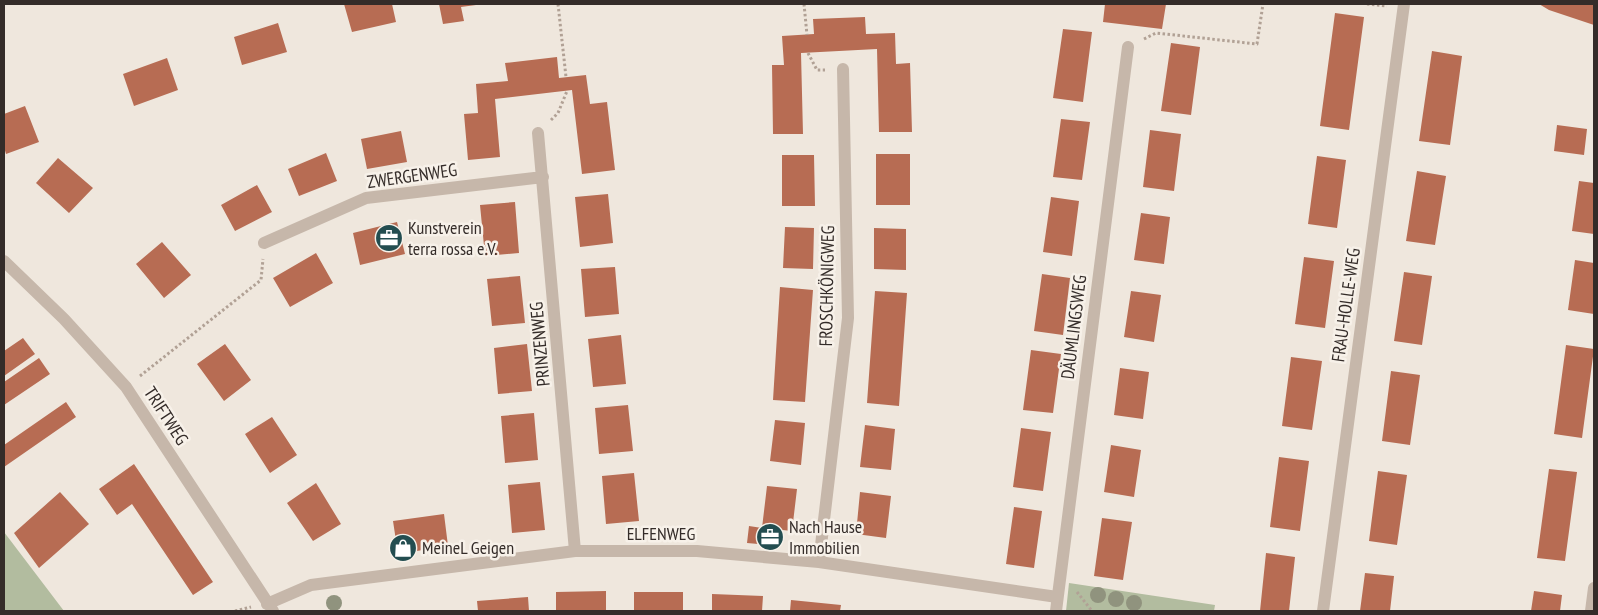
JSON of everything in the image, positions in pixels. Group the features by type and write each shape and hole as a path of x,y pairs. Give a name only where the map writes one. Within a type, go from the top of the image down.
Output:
{"street":[{"name":"FRAU-HOLLE-WEG","path":"1323,611 1404,4"},
{"name":"DÄUMLINGSWEG","path":"1056,611 1128,48"},
{"name":"FROSCHKÖNIGWEG","path":"819,562 848,318 843,69"},
{"name":"PRINZENWEG","path":"538,133 575,551"},
{"name":"ZWERGENWEG","path":"264,244 366,198 542,177"},
{"name":"TRIFTWEG","path":"4,261 64,319 126,388 270,608"},
{"name":"ELFENWEG","path":"270,608 311,585 575,551 697,551 819,562 1057,597"},
{"path":"1591,611 1594,588"}],"path":[{"path":"558,4 566,77"},
{"path":"804,4 807,35"},
{"path":"1128,48 1156,33 1257,44 1263,4"},
{"path":"808,53 818,70 843,69"},
{"path":"538,133 558,113 567,91"},
{"path":"126,388 261,280 264,244"}],"green space":[{"path":"4,532 64,611 4,611"},
{"path":"1069,583 1215,605 1214,611 1066,611"}],"building":[{"path":"344,4 392,4 396,22 352,32"},
{"path":"439,4 476,5 461,7 464,21 443,24"},
{"path":"1105,4 1166,4 1162,29 1103,22"},
{"path":"1539,4 1594,4 1594,25 1549,10"},
{"path":"1335,13 1364,17 1349,130 1320,126"},
{"path":"865,17 866,34 895,33 896,64 910,63 912,132 879,132 877,49 801,53 803,134 773,134 772,65 784,65 782,36 814,34 813,19"},
{"path":"278,23 287,52 242,65 234,37"},
{"path":"1063,29 1092,32 1083,102 1053,98"},
{"path":"1171,43 1200,47 1191,115 1161,111"},
{"path":"1432,51 1462,56 1450,145 1419,141"},
{"path":"557,57 559,78 586,75 590,104 607,102 615,170 582,174 572,90 495,99 500,157 468,160 464,114 478,113 476,84 508,81 505,63"},
{"path":"167,58 178,90 134,106 123,74"},
{"path":"25,106 39,142 6,154 4,147 4,114"},
{"path":"1061,119 1090,122 1082,180 1053,177"},
{"path":"1557,125 1587,129 1584,155 1554,151"},
{"path":"1150,130 1181,134 1174,191 1143,187"},
{"path":"401,131 407,162 367,169 361,139"},
{"path":"326,153 337,181 299,196 288,169"},
{"path":"876,154 910,154 910,205 876,205"},
{"path":"782,155 814,155 815,206 782,206"},
{"path":"1317,156 1346,160 1337,228 1308,224"},
{"path":"58,158 93,188 69,213 36,183"},
{"path":"1417,171 1446,176 1435,245 1406,241"},
{"path":"1579,181 1594,183 1594,234 1572,231"},
{"path":"257,185 272,212 235,231 221,205"},
{"path":"608,194 613,243 580,247 575,197"},
{"path":"1051,197 1079,201 1072,256 1043,252"},
{"path":"515,202 519,253 485,256 480,205"},
{"path":"1141,213 1170,217 1164,264 1134,260"},
{"path":"397,222 405,254 360,265 353,233"},
{"path":"785,227 814,228 813,269 783,268"},
{"path":"874,228 906,229 906,270 874,269"},
{"path":"162,242 191,275 164,298 136,264"},
{"path":"316,253 333,283 290,307 273,278"},
{"path":"1304,257 1334,261 1325,328 1295,324"},
{"path":"1575,260 1594,263 1594,314 1568,310"},
{"path":"615,267 619,314 585,317 581,269"},
{"path":"1404,272 1432,276 1422,345 1394,341"},
{"path":"1042,274 1070,278 1063,335 1034,331"},
{"path":"520,276 525,323 492,326 487,279"},
{"path":"780,287 813,290 805,402 773,400"},
{"path":"875,291 907,293 899,406 867,403"},
{"path":"1131,291 1161,295 1154,342 1124,337"},
{"path":"621,335 626,384 593,387 588,339"},
{"path":"23,338 35,354 4,376 4,351"},
{"path":"225,344 251,380 224,401 197,364"},
{"path":"527,344 532,391 498,394 494,348"},
{"path":"1566,345 1594,349 1582,438 1554,434"},
{"path":"1031,350 1061,354 1053,413 1023,410"},
{"path":"1291,357 1322,361 1312,430 1282,426"},
{"path":"39,358 50,374 4,405 4,382"},
{"path":"1120,368 1149,372 1143,419 1114,415"},
{"path":"1391,371 1420,375 1410,445 1382,441"},
{"path":"66,402 76,417 4,467 4,445"},
{"path":"628,405 633,451 599,454 595,408"},
{"path":"534,413 538,460 505,463 501,416"},
{"path":"272,417 297,455 270,473 245,434"},
{"path":"775,420 805,423 801,465 770,461"},
{"path":"865,425 895,429 891,470 860,467"},
{"path":"1021,428 1051,432 1043,491 1013,487"},
{"path":"1111,445 1141,450 1134,497 1104,492"},
{"path":"1279,457 1309,461 1300,531 1270,527"},
{"path":"134,464 213,582 193,595 132,504 117,515 99,489"},
{"path":"1549,469 1577,472 1565,561 1537,558"},
{"path":"1378,471 1407,475 1397,545 1369,541"},
{"path":"634,473 639,521 606,524 602,476"},
{"path":"540,482 545,530 512,533 508,485"},
{"path":"316,483 341,524 313,541 287,503"},
{"path":"767,486 797,489 792,531 773,529 771,545 747,543 749,526 762,528"},
{"path":"60,492 89,524 39,568 14,533"},
{"path":"860,492 891,496 886,538 856,534"},
{"path":"1014,507 1042,511 1034,568 1006,564"},
{"path":"444,514 448,546 398,554 393,521"},
{"path":"1102,518 1132,522 1123,580 1094,576"},
{"path":"1266,553 1295,557 1289,611 1260,611"},
{"path":"1365,573 1394,576 1390,611 1360,611"},
{"path":"606,591 606,611 556,611 556,592"},
{"path":"1534,591 1562,595 1560,611 1531,611"},
{"path":"634,592 683,592 683,611 634,611"},
{"path":"712,594 763,596 762,611 712,611"},
{"path":"528,597 529,611 478,611 477,601"},
{"path":"791,600 841,605 840,611 790,611"}],"place":[{"name":"Kunstverein terra rossa e.V.","path":"389,238"},
{"name":"Nach Hause Immobilien","path":"770,537"},
{"name":"MeineL Geigen","path":"403,548"}]}
